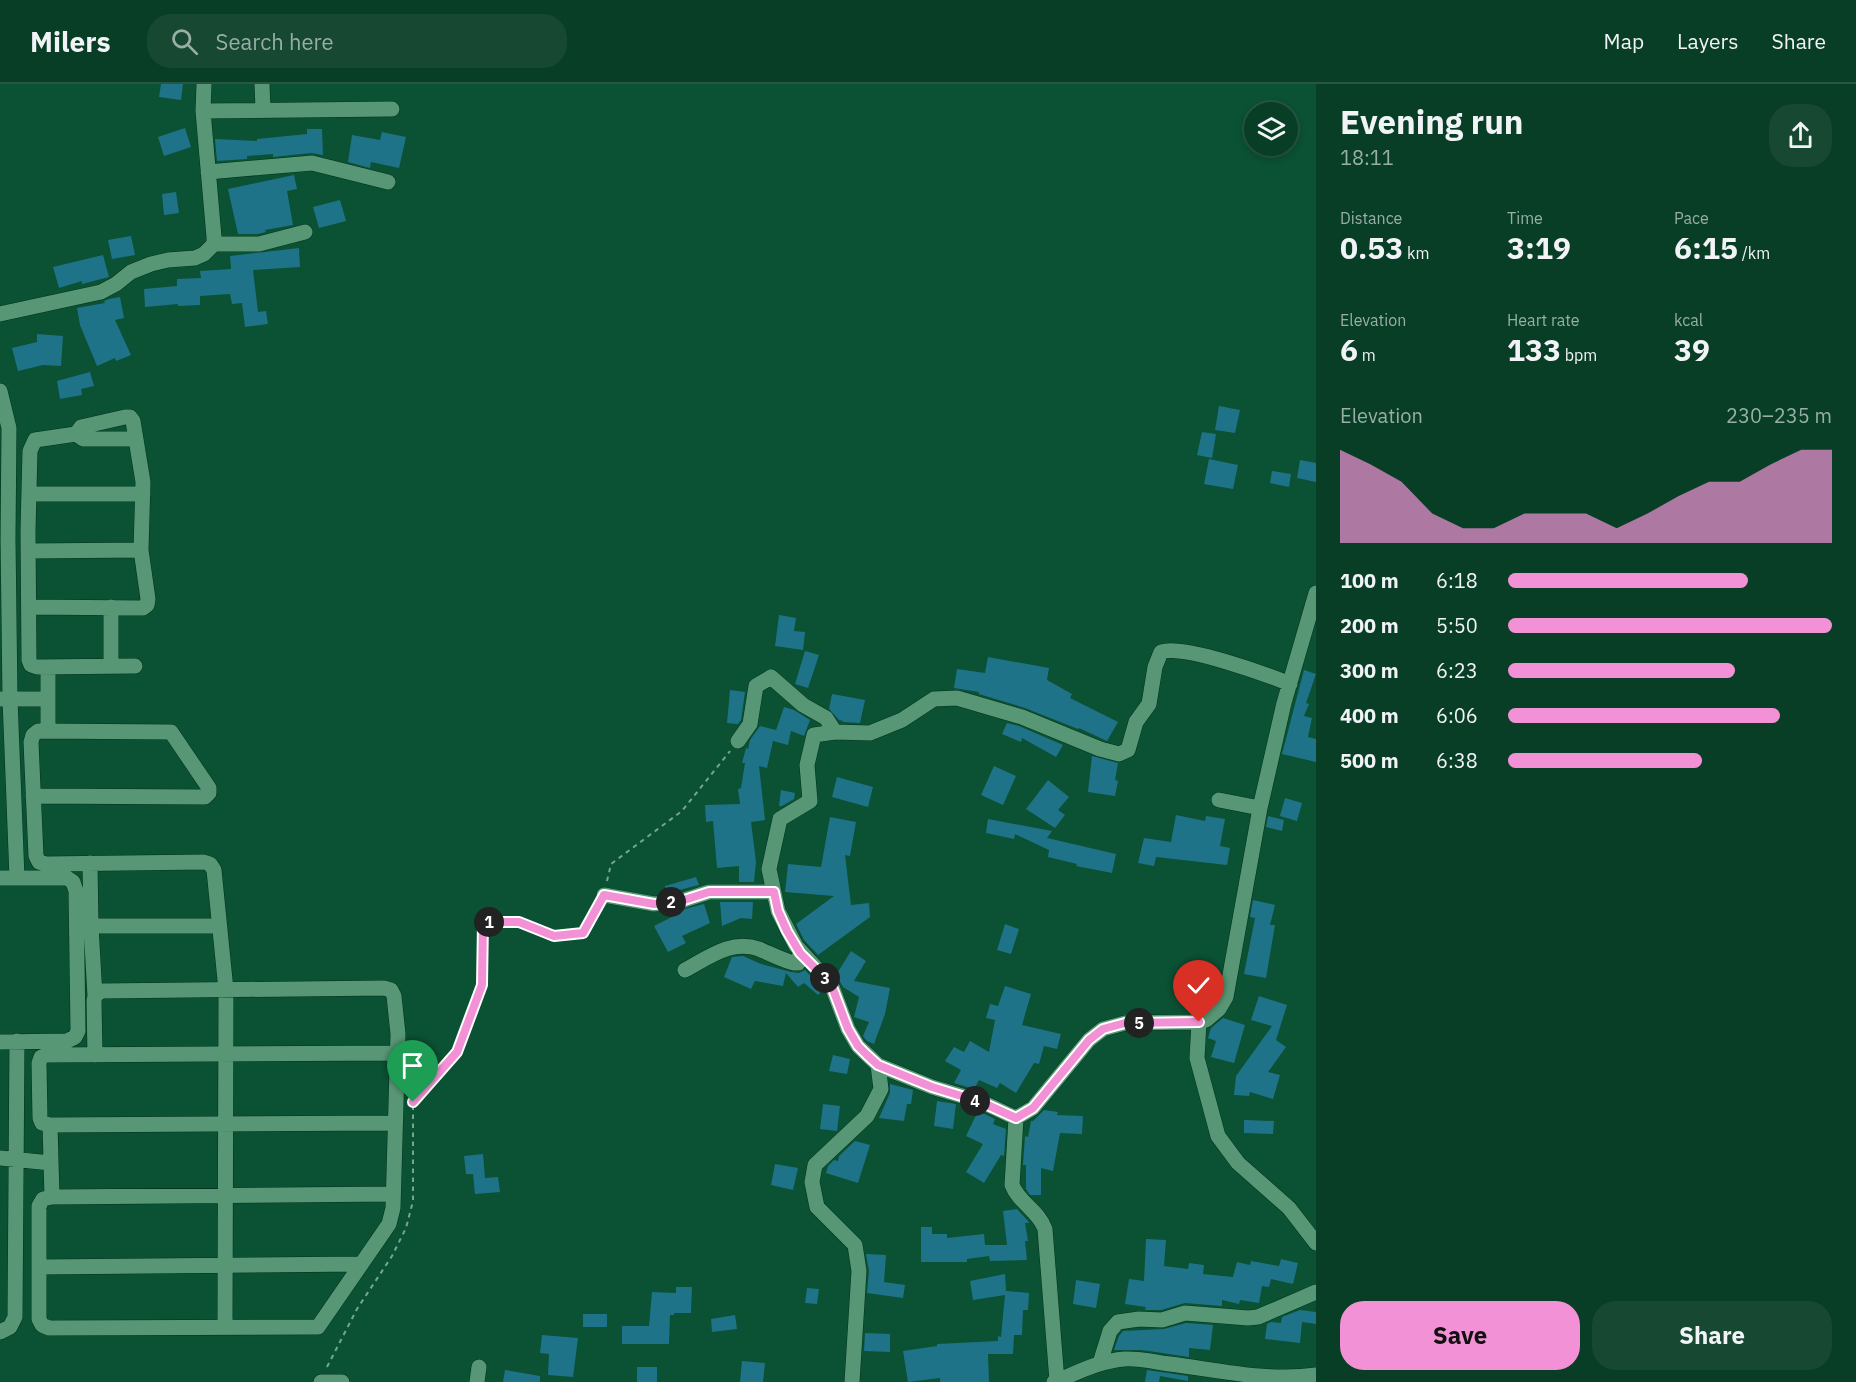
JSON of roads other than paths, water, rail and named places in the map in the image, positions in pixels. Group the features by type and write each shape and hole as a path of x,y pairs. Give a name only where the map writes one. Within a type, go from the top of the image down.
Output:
{"street":[{"path":"204,84 203,111 214,244"},
{"path":"262,84 263,109"},
{"path":"203,111 392,109"},
{"path":"208,172 312,163 388,182"},
{"path":"0,314 101,292 131,272 168,260 195,258 204,254 214,244 260,244 305,232"},
{"path":"0,391 9,428 5,699 16,878"},
{"path":"29,607 143,608 147,605 141,550 143,482 133,421 130,417 125,417 81,427 76,434"},
{"path":"135,666 48,667 31,665 29,660 28,551 30,451 35,440 76,434 83,439 136,439"},
{"path":"29,494 143,494"},
{"path":"28,551 141,550"},
{"path":"1016,1118 1033,1108 1089,1040 1103,1029 1125,1023 1199,1022 1215,1013 1226,997 1260,808 1304,627 1316,593"},
{"path":"111,608 111,666"},
{"path":"1016,1118 981,1102 932,1087 878,1065 858,1046 848,1029 831,984 800,953 783,921 769,869 780,819 810,801 807,765 814,735 835,732 870,733 902,720 934,699 957,698 1022,717 1100,749 1119,754 1128,750 1136,722 1149,704 1155,667 1161,652 1178,650 1258,672 1290,684"},
{"path":"48,667 48,731"},
{"path":"738,741 750,724 756,686 771,677 803,705 826,718 835,732"},
{"path":"5,699 48,699"},
{"path":"33,796 205,798 209,793 209,788 171,732 38,731 33,735 31,742 33,796 36,856 39,862 46,864 204,862 210,864 214,870 225,990 225,1327"},
{"path":"1219,800 1260,808"},
{"path":"90,863 95,1055"},
{"path":"0,879 67,878 73,882 76,891 78,1031 75,1037 67,1041 0,1042"},
{"path":"604,895 654,904 678,902 709,892 774,892"},
{"path":"91,926 219,926"},
{"path":"685,970 720,951 737,945 757,949 794,963 798,963 800,953"},
{"path":"95,996 101,991 384,988 391,990 394,996 398,1034 393,1208 388,1224 318,1327 49,1328 42,1325 39,1319 39,1206 43,1199 52,1197 393,1194"},
{"path":"1199,1022 1197,1058 1218,1136 1238,1163 1289,1208 1316,1243"},
{"path":"0,1332 10,1327 15,1317 17,1041"},
{"path":"395,1123 50,1125 42,1123 40,1118 39,1063 41,1057 47,1055 397,1053"},
{"path":"852,1382 859,1271 855,1245 816,1207 812,1182 815,1165 867,1116 881,1089 878,1065"},
{"path":"1016,1118 1011,1185 1014,1192 1042,1220 1055,1382 1100,1363 1136,1359 1252,1377 1283,1379 1316,1376"},
{"path":"50,1125 52,1197"},
{"path":"0,1158 51,1163"},
{"path":"39,1267 362,1264"},
{"path":"1100,1363 1110,1331 1118,1322 1139,1319 1162,1320 1185,1313 1258,1317 1316,1292"},
{"path":"321,1381 342,1382"}]}
